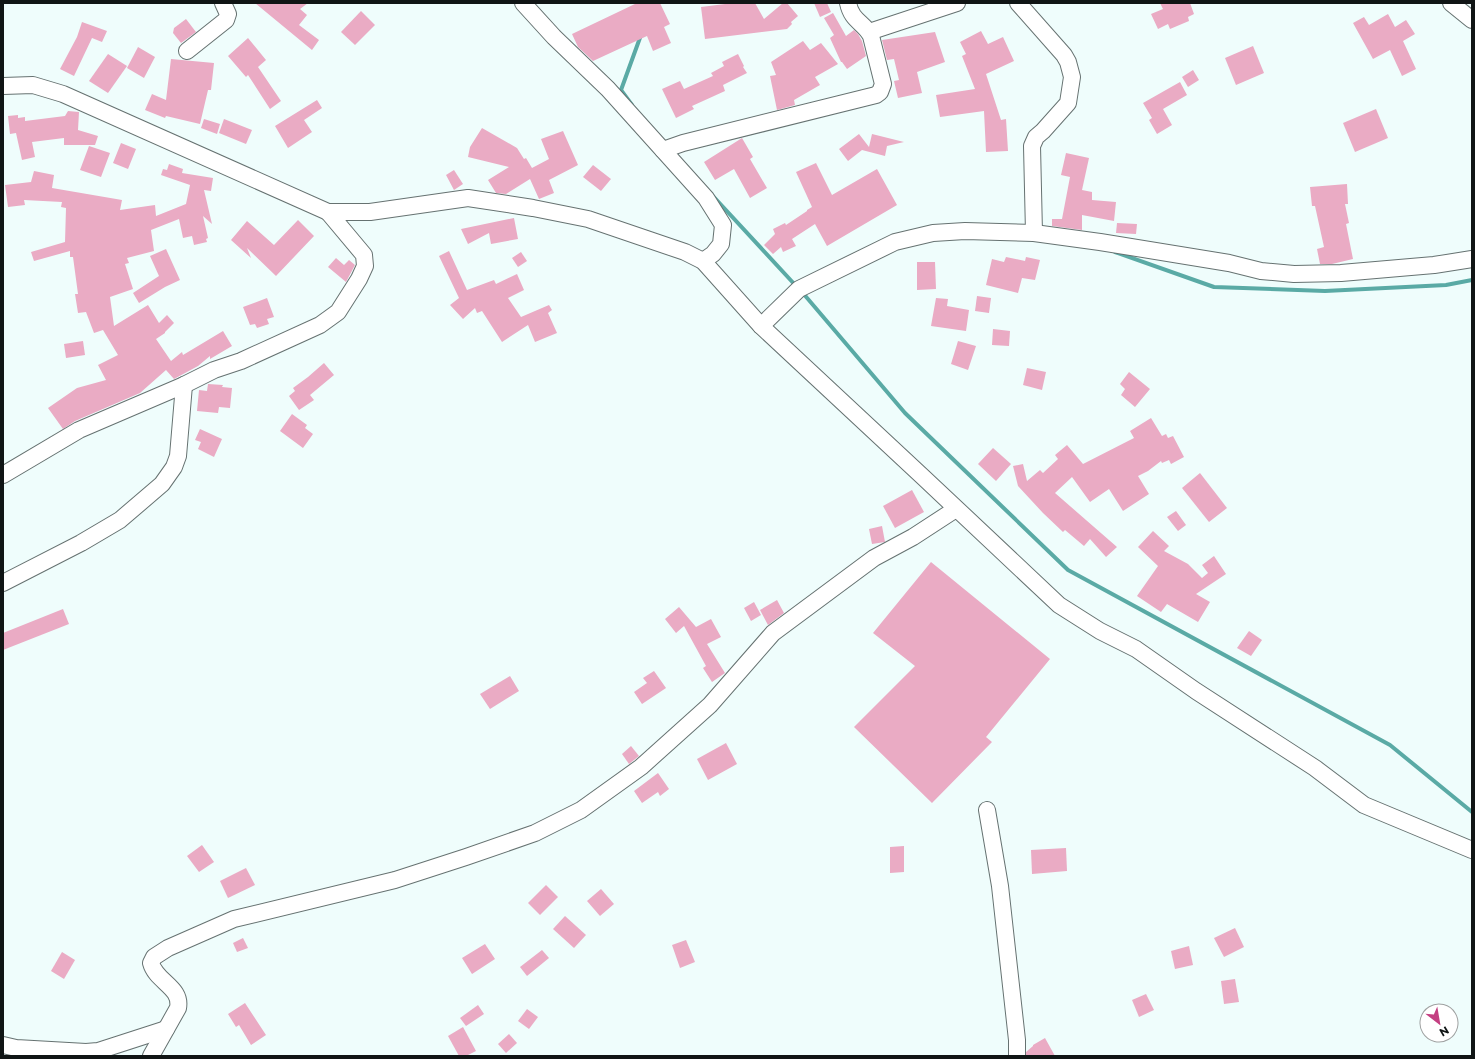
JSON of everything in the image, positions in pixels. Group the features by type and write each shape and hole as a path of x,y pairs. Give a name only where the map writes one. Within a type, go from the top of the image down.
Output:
{"street":[{"path":"187,50 226,20 228,14 223,3"},
{"path":"524,3 554,37 608,88 706,198 722,225 721,244 713,254 703,261"},
{"path":"663,150 683,143 876,96 880,92 882,84 869,32 851,14 848,3"},
{"path":"869,32 957,3"},
{"path":"1018,3 1064,55 1068,62 1072,77 1068,103 1036,137 1032,146 1034,233"},
{"path":"1451,3 1472,20"},
{"path":"3,86 32,85 62,94 328,212 370,212 468,198 533,208 588,219 685,252 703,261 761,326 1059,605 1100,630 1136,649 1196,691 1315,768 1364,805 1472,850"},
{"path":"3,475 79,430 184,385 214,370 241,361 320,325 338,312 359,279 365,266 364,255 328,212"},
{"path":"761,326 799,289 894,242 933,233 965,231 1034,233 1229,263 1261,271 1294,274 1341,273 1426,266 1472,259"},
{"path":"3,583 81,543 120,520 162,484 174,467 178,456 184,385"},
{"path":"151,1056 178,1008 180,1001 177,995 153,970 151,962 154,957 168,948 234,919 395,880 535,833 581,810 641,767 710,705 773,633 874,558 913,537 956,509"},
{"path":"987,810 1000,886 1017,1040 1017,1056"},
{"path":"3,1045 16,1048 86,1052 98,1051 166,1030"}],"building":[{"path":"255,3 308,3 300,9 307,15 299,25 319,40 312,50"},
{"path":"637,3 660,3 670,24 664,27 671,43 653,51 647,36 593,61 578,47 572,34"},
{"path":"724,3 755,3 764,19 783,3 787,3 798,16 791,22 792,24 787,29 705,39 701,7 725,4"},
{"path":"814,3 827,3 831,12 820,17"},
{"path":"1160,3 1190,3 1194,14 1188,17 1189,21 1170,29 1168,24 1158,29 1151,14 1163,9"},
{"path":"361,11 375,25 355,45 341,32"},
{"path":"833,13 846,36 854,30 858,34 862,41 866,56 847,69 841,62 830,38 834,35 824,18"},
{"path":"1388,14 1395,27 1406,20 1415,34 1403,41 1416,69 1402,76 1390,50 1373,59 1353,23 1364,17 1369,25"},
{"path":"186,19 196,32 181,43 173,33 174,28"},
{"path":"82,22 107,31 102,42 92,38 74,76 60,69 77,37"},
{"path":"981,31 988,44 1003,37 1014,61 986,74 1001,120 1006,119 1008,151 986,152 984,111 940,117 936,95 975,89 962,56 966,54 960,42"},
{"path":"935,32 945,62 917,72 922,93 898,98 894,81 899,80 894,59 887,60 882,40"},
{"path":"248,38 266,60 258,67 281,101 270,109 248,75 246,77 228,56"},
{"path":"803,41 810,50 821,43 838,64 815,77 820,85 794,100 795,105 777,110 770,76 776,75 771,62"},
{"path":"1253,46 1264,73 1236,85 1225,58"},
{"path":"138,47 155,57 144,78 127,68"},
{"path":"108,54 127,66 108,93 89,81"},
{"path":"738,54 747,73 723,85 725,91 692,106 694,109 676,118 662,89 680,81 684,89 713,76 711,73 724,66 722,62"},
{"path":"171,59 214,63 211,90 208,90 200,124 166,116 165,118 145,110 152,94 166,100"},
{"path":"1193,70 1199,80 1188,87 1182,77"},
{"path":"1180,82 1187,95 1163,109 1172,125 1157,134 1149,120 1152,118 1143,103"},
{"path":"317,100 322,108 304,120 312,132 288,148 275,126"},
{"path":"1376,109 1388,138 1355,152 1343,123"},
{"path":"68,111 79,112 78,130 98,136 95,145 64,145 64,138 32,142 35,157 22,160 16,133 10,134 8,116 18,115 18,118 25,117 25,121 65,116"},
{"path":"204,119 220,124 217,134 201,128"},
{"path":"224,119 252,130 246,144 219,133"},
{"path":"482,128 517,148 532,168 549,159 541,139 563,131 578,165 549,180 554,193 539,199 530,179 506,194 496,193 488,180 509,167 468,157 470,147"},
{"path":"859,134 869,147 872,134 904,142 887,146 885,156 862,150 848,161 839,149"},
{"path":"742,138 753,157 750,159 767,188 750,198 734,169 715,180 704,162"},
{"path":"121,143 136,149 128,169 113,163"},
{"path":"89,146 110,153 101,177 80,170"},
{"path":"1066,153 1089,158 1082,190 1092,192 1092,200 1116,202 1114,221 1082,215 1082,230 1052,226 1052,219 1062,219 1070,177 1061,175"},
{"path":"816,163 832,195 877,169 897,205 827,246 815,224 792,239 796,246 783,252 781,247 773,254 764,245 775,234 773,229 785,223 786,225 812,207 796,172"},
{"path":"169,164 183,169 182,173 213,178 211,191 204,190 212,224 203,216 208,238 206,239 207,242 194,245 192,236 183,238 179,219 151,230 154,251 127,258 129,263 125,264 133,289 110,297 114,326 148,305 159,323 167,315 174,323 165,333 156,339 171,361 182,352 183,355 223,331 232,346 210,359 210,356 198,366 174,379 166,370 140,393 75,421 63,429 48,408 77,388 106,380 98,365 118,355 103,330 94,333 86,312 78,313 75,294 78,294 73,257 70,257 70,251 34,261 31,252 65,242 66,208 61,207 62,202 24,200 25,205 8,207 5,185 31,182 34,171 54,175 52,188 122,200 120,210 155,205 156,216 186,204 190,185 161,175 163,169 167,170"},
{"path":"593,165 611,179 601,191 583,177"},
{"path":"454,170 463,184 454,190 446,175"},
{"path":"1347,184 1348,204 1345,204 1349,223 1346,224 1353,259 1332,264 1320,264 1317,249 1324,247 1315,206 1312,206 1310,187"},
{"path":"514,218 518,239 491,244 489,233 468,244 461,229"},
{"path":"298,220 314,236 276,276 247,248 251,258 231,240 247,221 274,245"},
{"path":"1117,223 1137,224 1136,234 1116,233"},
{"path":"166,249 180,280 165,287 139,303 133,293 159,276 150,256"},
{"path":"449,251 467,290 494,280 496,284 517,274 524,290 508,298 521,317 549,305 552,310 548,313 557,333 535,342 528,325 502,342 482,311 477,313 475,308 463,319 450,305 459,298 439,256"},
{"path":"521,252 527,261 518,267 512,258"},
{"path":"1006,257 1025,261 1026,257 1040,260 1035,280 1022,278 1018,293 986,285 992,259 1004,262"},
{"path":"336,258 344,265 349,260 355,265 346,282 328,267"},
{"path":"917,262 935,262 936,289 917,290"},
{"path":"977,296 991,298 989,313 975,311"},
{"path":"267,298 274,317 267,319 269,324 257,328 255,324 250,325 243,307"},
{"path":"936,298 948,299 947,306 969,310 966,331 931,326"},
{"path":"993,329 1010,331 1009,346 992,345"},
{"path":"83,341 85,355 66,358 64,344"},
{"path":"958,341 976,346 968,370 951,364"},
{"path":"324,363 334,375 310,395 314,400 299,410 289,396 295,391 293,388"},
{"path":"1027,368 1046,372 1042,390 1023,385"},
{"path":"1129,372 1150,389 1135,407 1121,395 1125,389 1120,384"},
{"path":"208,384 223,385 222,387 232,388 230,408 219,407 218,413 197,411 199,390 207,391"},
{"path":"292,414 307,425 305,428 313,434 303,448 280,431"},
{"path":"1151,418 1162,436 1166,434 1168,438 1173,436 1184,457 1171,464 1169,460 1162,463 1161,461 1148,471 1138,476 1149,494 1123,511 1109,489 1090,502 1072,477 1055,493 1117,547 1106,557 1090,539 1084,546 1065,530 1063,532 1018,486 1013,466 1023,464 1027,481 1040,470 1043,473 1058,459 1055,455 1067,445 1083,464 1134,438 1130,431"},
{"path":"200,429 222,439 214,457 198,449 201,442 195,440"},
{"path":"993,448 1011,464 996,481 978,464"},
{"path":"1200,473 1227,508 1209,522 1182,488"},
{"path":"912,490 924,512 895,528 883,506"},
{"path":"1176,511 1186,525 1178,531 1167,517"},
{"path":"882,526 885,542 872,544 869,529"},
{"path":"1153,531 1169,546 1164,551 1188,564 1202,578 1208,573 1202,565 1214,556 1226,574 1196,594 1210,602 1198,622 1167,604 1161,612 1137,596 1158,566 1138,547"},
{"path":"931,562 1050,659 986,737 992,742 932,803 854,727 915,666 873,633"},
{"path":"777,600 784,613 768,625 760,610"},
{"path":"754,602 761,615 751,621 744,608"},
{"path":"679,607 696,627 711,619 721,637 707,644 725,673 712,682 703,668 706,666 684,626 676,633 665,619"},
{"path":"63,609 69,624 3,650 3,633"},
{"path":"1249,631 1262,640 1251,656 1237,648"},
{"path":"654,671 666,688 642,704 634,692 647,683 643,678"},
{"path":"510,676 519,691 490,709 480,694"},
{"path":"726,743 737,764 708,780 697,759"},
{"path":"631,746 639,756 629,764 622,754"},
{"path":"658,773 669,789 660,796 658,792 642,803 634,791"},
{"path":"202,845 214,862 199,872 187,856"},
{"path":"904,846 904,872 890,873 890,847"},
{"path":"1066,848 1067,871 1032,874 1031,850"},
{"path":"246,868 255,885 228,898 220,881"},
{"path":"546,885 558,897 540,915 528,903"},
{"path":"601,889 614,904 600,916 587,901"},
{"path":"565,916 586,935 574,948 553,929"},
{"path":"1235,928 1244,947 1224,957 1214,938"},
{"path":"243,938 248,948 237,952 233,943"},
{"path":"686,940 695,962 680,968 672,945"},
{"path":"485,944 495,959 472,974 462,958"},
{"path":"1189,946 1193,965 1175,969 1171,951"},
{"path":"542,950 549,958 527,976 520,967"},
{"path":"62,952 75,960 64,979 51,971"},
{"path":"1235,979 1239,1002 1224,1004 1221,981"},
{"path":"1146,994 1154,1010 1139,1017 1132,1000"},
{"path":"245,1003 266,1035 251,1045 239,1025 236,1027 228,1014"},
{"path":"478,1005 484,1014 466,1026 460,1018"},
{"path":"527,1009 538,1017 529,1029 518,1021"},
{"path":"463,1027 476,1051 466,1056 459,1056 448,1036"},
{"path":"509,1034 517,1043 506,1053 498,1044"},
{"path":"1045,1038 1055,1056 1026,1056 1026,1052 1033,1045"}],"waterway":[{"path":"632,105 621,90 641,35"},
{"path":"712,195 797,287"},
{"path":"1115,252 1214,287 1325,291 1446,285 1472,280"},
{"path":"802,292 905,413 1068,570 1390,745 1472,812"}]}
